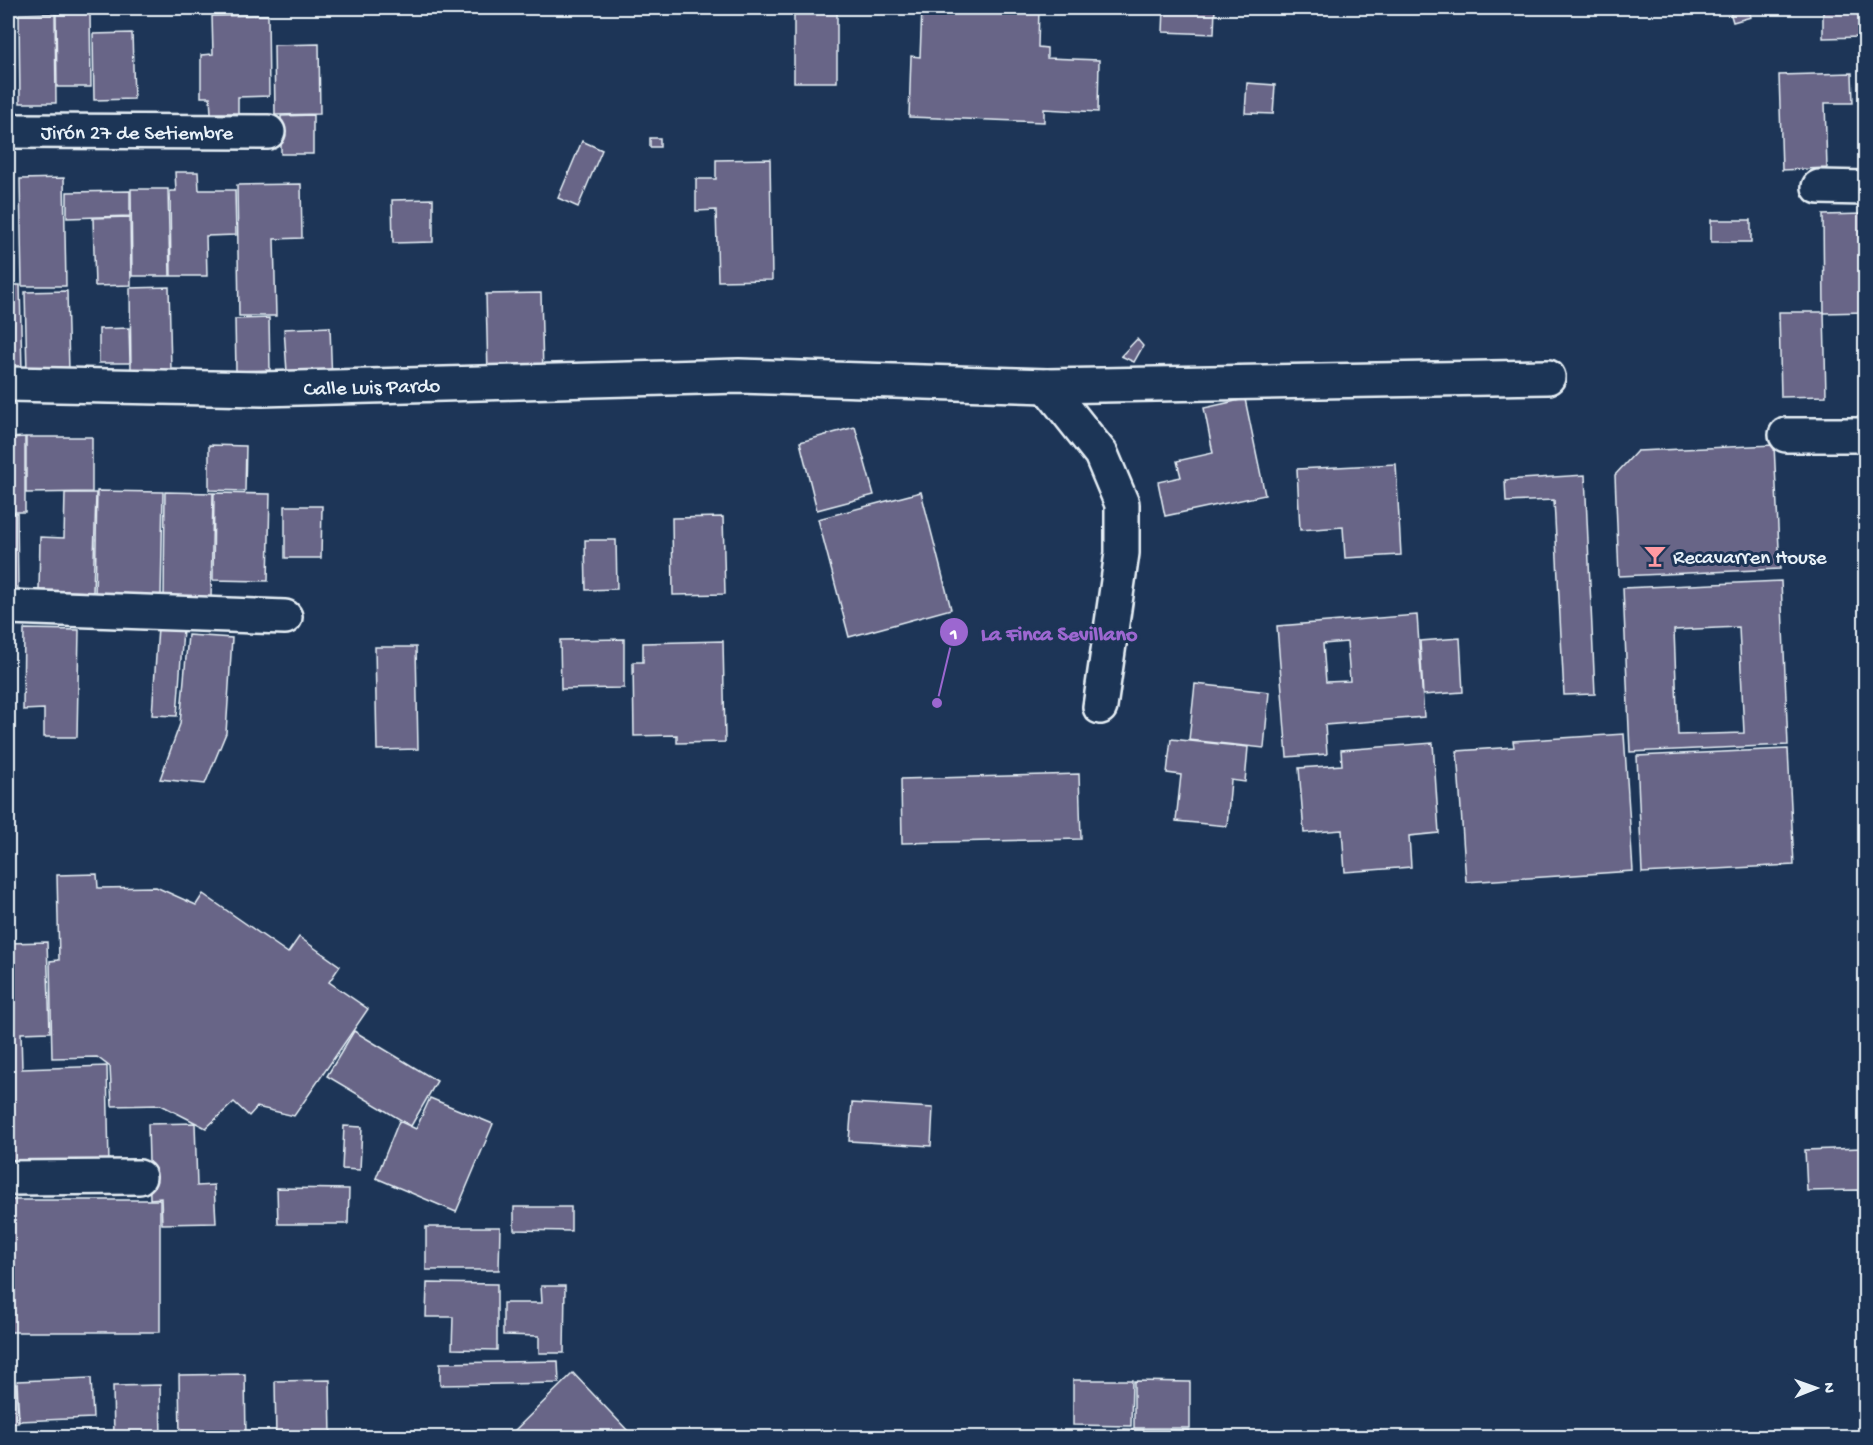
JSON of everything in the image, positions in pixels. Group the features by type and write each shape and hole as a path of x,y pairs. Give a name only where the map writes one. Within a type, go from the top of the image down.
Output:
{"street":[{"name":"Jirón 27 de Setiembre","path":"8,131 268,132"},
{"path":"1819,187 1866,188"},
{"name":"Calle Luis Pardo","path":"8,384 262,389 739,376 1047,386 1548,377"},
{"path":"1047,386 1101,454 1122,504 1122,553 1100,707"},
{"path":"1786,435 1866,435"},
{"path":"8,607 285,617"},
{"path":"8,1178 140,1177"}],"building":[{"path":"794,8 837,8 837,82 794,82"},
{"path":"922,8 1039,8 1038,47 1047,48 1047,58 1099,60 1098,112 1044,109 1044,122 909,117 911,56 920,57"},
{"path":"1164,8 1215,8 1214,34 1163,32"},
{"path":"1748,8 1751,17 1733,22 1730,12"},
{"path":"1823,8 1861,8 1861,37 1823,38"},
{"path":"1862,8 1866,8 1866,45 1862,45"},
{"path":"55,13 56,103 20,103 19,14"},
{"path":"90,13 91,87 57,87 56,14"},
{"path":"268,15 269,96 238,97 238,113 211,113 210,97 201,97 201,55 213,54 212,16"},
{"path":"132,33 134,99 94,100 93,34"},
{"path":"319,44 320,114 275,115 274,45"},
{"path":"1852,73 1853,103 1825,103 1827,168 1782,170 1779,75"},
{"path":"1247,83 1275,85 1273,114 1245,113"},
{"path":"1863,109 1866,109 1866,172 1865,172"},
{"path":"313,115 313,154 281,154 281,116"},
{"path":"650,138 660,138 660,147 650,147"},
{"path":"582,141 602,150 578,207 558,198"},
{"path":"770,159 772,280 718,281 716,210 696,211 696,179 716,179 716,160"},
{"path":"175,172 198,172 199,190 235,190 236,235 206,236 207,276 171,276 170,191 176,191"},
{"path":"64,178 66,286 22,286 20,179"},
{"path":"301,184 302,238 274,239 276,316 239,316 237,185"},
{"path":"131,189 168,189 170,276 132,276"},
{"path":"130,191 130,216 67,218 67,192"},
{"path":"433,199 433,242 393,243 392,200"},
{"path":"1864,214 1865,312 1824,313 1823,215"},
{"path":"130,217 131,285 95,286 93,218"},
{"path":"1711,220 1751,220 1751,242 1711,242"},
{"path":"8,285 20,285 22,373 8,374"},
{"path":"169,287 171,370 131,370 130,288"},
{"path":"67,291 69,372 27,373 25,292"},
{"path":"541,293 543,374 488,375 486,294"},
{"path":"1779,312 1824,312 1826,396 1781,397"},
{"path":"269,318 270,370 236,371 235,319"},
{"path":"330,327 332,384 288,386 284,329"},
{"path":"129,328 130,363 99,363 99,329"},
{"path":"1137,339 1143,346 1134,362 1121,356"},
{"path":"1245,399 1265,495 1165,516 1158,482 1181,477 1177,461 1213,453 1204,408"},
{"path":"855,427 874,495 817,510 800,442"},
{"path":"25,437 25,512 8,512 8,438"},
{"path":"26,437 92,437 92,492 26,493"},
{"path":"209,445 246,446 245,491 209,490"},
{"path":"1774,445 1780,569 1619,576 1615,475 1637,451"},
{"path":"1396,464 1401,555 1345,558 1343,527 1300,530 1297,469"},
{"path":"1585,475 1595,694 1564,695 1554,500 1506,502 1505,480"},
{"path":"97,491 163,492 161,597 95,596"},
{"path":"165,492 213,493 211,598 164,597"},
{"path":"921,492 951,609 849,637 818,519"},
{"path":"65,493 96,493 93,592 39,590 40,537 64,538"},
{"path":"214,493 270,494 268,581 213,580"},
{"path":"285,506 322,506 321,558 285,558"},
{"path":"8,513 17,513 18,591 8,591"},
{"path":"723,517 725,594 673,595 672,518"},
{"path":"585,540 616,540 617,589 586,590"},
{"path":"1781,581 1788,745 1630,752 1623,588","holes":["1739,627 1744,733 1678,735 1674,630"]},
{"path":"1417,615 1424,717 1325,725 1327,754 1287,757 1277,626","holes":["1347,642 1350,681 1326,682 1323,644"]},
{"path":"158,627 183,629 177,716 152,715"},
{"path":"24,629 79,630 77,737 44,737 44,709 23,710"},
{"path":"188,635 232,638 226,733 205,784 160,779 180,724"},
{"path":"1460,638 1463,692 1423,695 1420,641"},
{"path":"624,639 624,688 561,689 560,640"},
{"path":"723,641 725,742 677,743 677,735 634,736 633,662 643,662 643,643"},
{"path":"375,647 416,647 418,749 377,750"},
{"path":"1195,684 1269,692 1264,748 1189,740"},
{"path":"1624,734 1633,871 1466,882 1457,751 1514,747 1513,741"},
{"path":"1171,739 1248,747 1245,782 1231,780 1227,826 1176,821 1181,775 1167,773"},
{"path":"1433,743 1439,833 1409,836 1411,867 1345,872 1342,830 1304,833 1299,768 1342,765 1341,750"},
{"path":"1788,749 1794,865 1642,873 1637,756"},
{"path":"1079,774 1081,839 902,843 901,779"},
{"path":"97,874 98,888 156,887 196,905 203,894 288,953 299,937 340,966 329,982 368,1009 294,1116 257,1107 249,1116 234,1102 206,1128 161,1105 112,1106 110,1067 97,1057 52,1058 50,961 59,960 57,875"},
{"path":"47,942 50,1032 21,1033 22,1069 107,1066 109,1166 8,1169 8,943"},
{"path":"354,1031 437,1081 411,1126 327,1076"},
{"path":"430,1098 493,1124 456,1212 376,1178 399,1121 416,1129"},
{"path":"852,1103 933,1108 931,1146 849,1141"},
{"path":"195,1123 197,1186 214,1185 216,1223 162,1224 161,1198 150,1199 148,1124"},
{"path":"344,1126 362,1127 360,1170 342,1169"},
{"path":"1861,1133 1866,1133 1866,1205 1859,1205 1858,1190 1807,1191 1805,1150 1862,1148"},
{"path":"277,1188 349,1189 348,1224 278,1224"},
{"path":"8,1200 160,1200 160,1332 8,1332"},
{"path":"514,1207 571,1207 571,1231 514,1230"},
{"path":"426,1227 500,1227 499,1270 426,1270"},
{"path":"427,1283 497,1284 497,1350 452,1349 453,1317 426,1317"},
{"path":"541,1286 565,1286 564,1353 539,1353 539,1336 503,1335 503,1303 542,1303"},
{"path":"558,1361 559,1383 440,1385 440,1363"},
{"path":"573,1373 629,1432 623,1438 507,1438"},
{"path":"245,1374 246,1438 180,1438 179,1375"},
{"path":"91,1378 93,1418 19,1421 17,1381"},
{"path":"330,1380 331,1438 276,1438 275,1381"},
{"path":"1073,1380 1132,1380 1131,1426 1073,1425"},
{"path":"1134,1381 1190,1382 1190,1428 1134,1428"},
{"path":"8,1384 16,1384 18,1423 8,1423"},
{"path":"160,1385 161,1438 114,1438 113,1386"},
{"path":"1124,1429 1189,1430 1189,1438 1124,1438"},
{"path":"1354,1430 1380,1430 1380,1438 1353,1438"}],"place":[{"name":"Recavarren House","path":"1655,556"},
{"name":"La Finca Sevillano","path":"937,703"}]}
